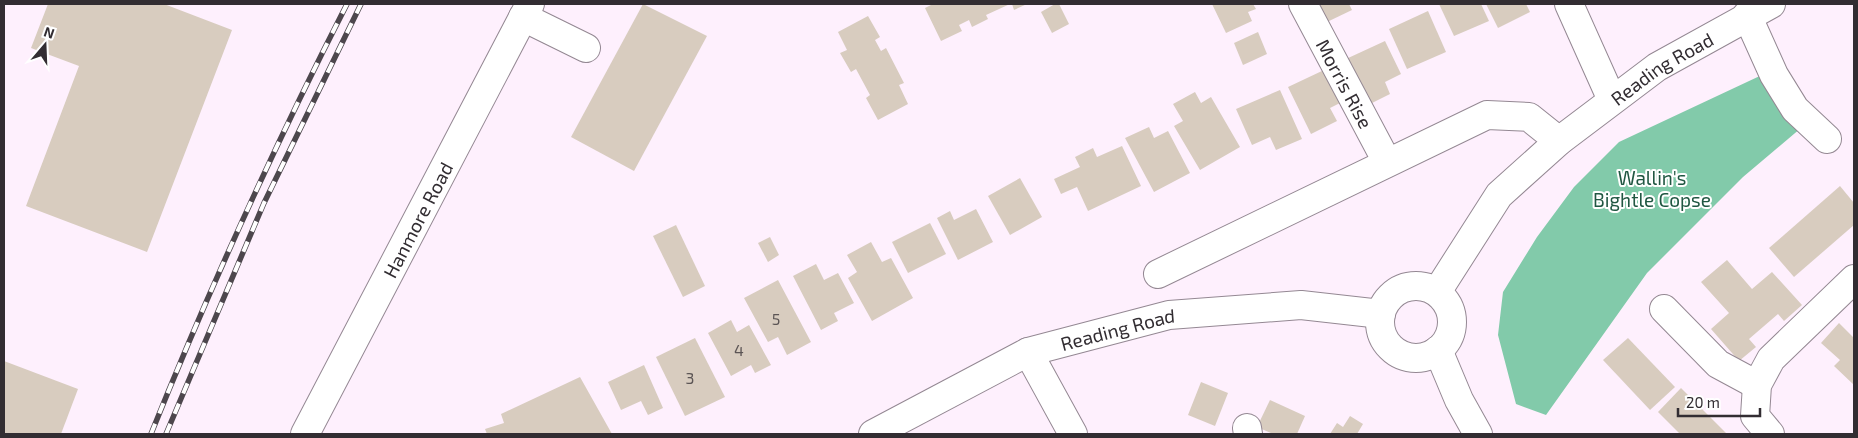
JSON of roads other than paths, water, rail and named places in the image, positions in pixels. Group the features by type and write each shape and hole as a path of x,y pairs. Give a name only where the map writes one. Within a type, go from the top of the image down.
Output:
{"street":[{"name":"Morris Rise","path":"1303,4 1387,162"},
{"path":"1569,4 1612,100"},
{"name":"Reading Road","path":"1437,292 1499,195 1559,141 1656,66 1772,4"},
{"path":"527,10 586,48"},
{"name":"Hanmore Road","path":"305,434 527,10"},
{"path":"1747,16 1774,75 1795,109 1827,139"},
{"path":"1158,274 1487,115 1529,117 1559,141"},
{"path":"1770,434 1755,416 1757,385 1771,359 1854,279"},
{"path":"1426,287 1437,292 1445,300 1452,321 1446,342 1428,356 1417,357 1397,352 1389,344 1383,335 1381,314 1386,302 1403,288 1426,287"},
{"name":"Reading Road","path":"873,434 1028,352 1169,316 1301,305 1381,314"},
{"path":"1664,309 1718,364 1757,385"},
{"path":"1438,350 1459,400 1478,434"},
{"path":"1028,352 1072,434"}],"railway":[{"path":"151,434 196,325 244,217 294,110 347,4"},
{"path":"166,434 264,203 361,4"}],"park label":[{"name":"Wallin's Bightle Copse","path":"1652,188"}]}
